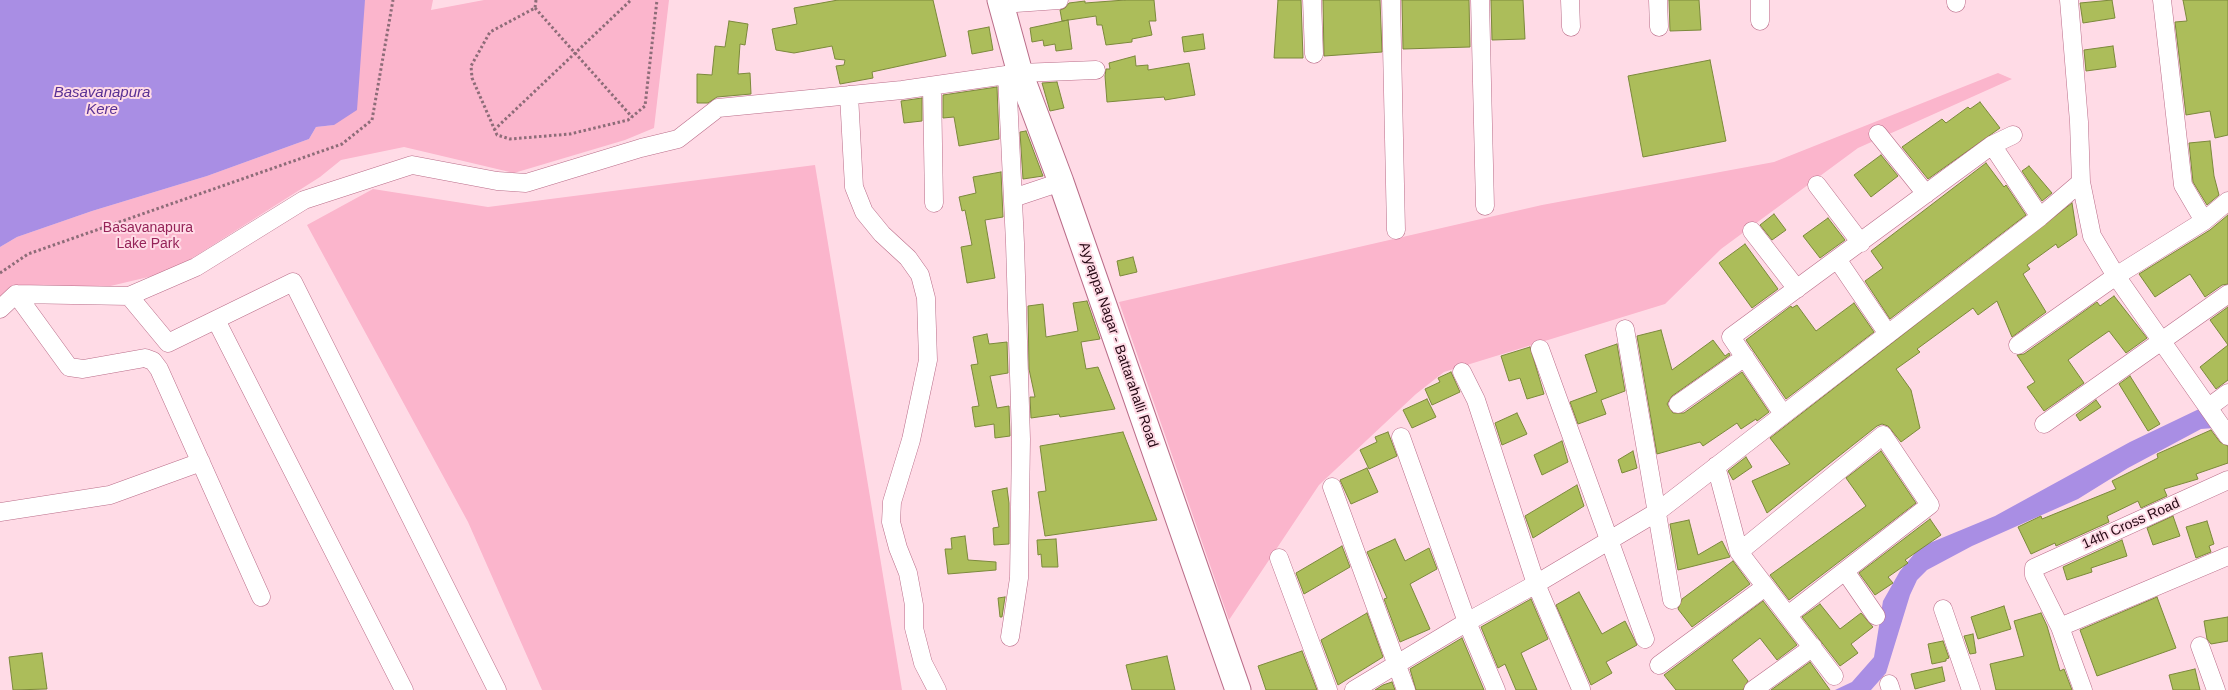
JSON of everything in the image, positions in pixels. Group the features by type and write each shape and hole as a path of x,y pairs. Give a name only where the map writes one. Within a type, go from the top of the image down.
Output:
{"main road":[{"name":"Ayyappa Nagar - Battarahalli Road","path":"1000,2 1013,74 1061,182 1238,690"}],"street":[{"path":"1000,2 1059,0"},
{"path":"1312,0 1314,54"},
{"path":"1391,0 1396,230"},
{"path":"1480,0 1485,206"},
{"path":"1570,0 1571,27"},
{"path":"1658,0 1659,27"},
{"path":"1760,0 1760,21"},
{"path":"2070,0 2079,122 2081,182 2092,236 2116,276 2227,435"},
{"path":"2162,0 2183,184 2204,221"},
{"path":"0,309 16,294 129,296 196,267 304,200 412,165 497,181 526,184 641,148 678,140 718,108 932,86 1013,74 1096,70"},
{"path":"1010,637 1019,578 1021,439 1013,198 1013,74"},
{"path":"932,86 934,203"},
{"path":"849,95 854,187 864,212 882,234 908,258 920,275 926,298 928,360 911,440 892,502 891,522 898,548 908,573 914,604 914,628 923,663 937,690"},
{"path":"1878,134 1926,194"},
{"path":"1783,414 1731,337 1992,145 2013,136"},
{"path":"1992,145 2040,218"},
{"path":"1013,198 1061,182"},
{"path":"1354,690 1395,664 1536,584 1657,512 2040,218 2081,182"},
{"path":"1817,185 1861,243"},
{"path":"2018,345 2116,276 2204,221 2228,201"},
{"path":"1752,231 1797,289"},
{"path":"1837,259 1888,334"},
{"path":"129,296 168,344 293,282 497,690"},
{"path":"16,294 69,367 83,369 145,358 152,361 159,369 261,597"},
{"path":"2044,424 2228,294"},
{"path":"216,320 404,690"},
{"path":"1624,329 1672,600"},
{"path":"1540,349 1645,639"},
{"path":"1678,404 1745,357"},
{"path":"1462,372 1476,400 1536,584 1581,690"},
{"path":"2209,407 2228,394"},
{"path":"1739,552 1883,435 1930,505 1788,615"},
{"path":"1401,437 1467,622 1496,690"},
{"path":"0,512 110,495 201,462"},
{"path":"1716,466 1739,552 1834,676"},
{"name":"14th Cross Road","path":"2060,627 2034,575 2034,568 2228,480"},
{"path":"1332,488 1406,690"},
{"path":"2083,690 2060,627 2228,556"},
{"path":"1279,558 1328,690"},
{"path":"1844,571 1876,616"},
{"path":"1659,665 1765,587"},
{"path":"1943,609 1971,690"},
{"path":"2200,646 2216,690"},
{"path":"1753,690 1812,647"}],"path":[{"path":"0,273 28,254 342,144 372,120 393,0"},
{"path":"536,0 535,8 632,117"},
{"path":"494,130 631,0"},
{"path":"535,8 490,32 472,66 472,78 494,130 497,135 510,139 570,134 628,120 644,106 657,0"}],"green space":[{"name":"Basavanapura Lake Park","path":"365,0 433,0 431,10 484,0 669,0 654,128 625,140 514,173 404,147 341,160 320,177 183,264 161,274 102,288 0,300 0,247 17,237 92,211 207,176 309,139 316,127 334,125"},
{"path":"1998,73 2012,79 1858,148 1721,249 1665,304 1444,372 1416,394 1319,485 1229,620 1119,302 1542,205 1774,162"},
{"path":"815,165 902,690 542,690 468,522 307,225 373,189 488,207"}],"water":[{"name":"Basavanapura Kere","path":"0,0 365,0 357,110 334,125 316,127 309,139 207,176 92,211 17,237 0,247"},
{"path":"2199,409 2214,428 2201,429 2128,468 2078,499 1972,546 1927,570 1917,580 1910,595 1886,673 1871,690 1835,690 1852,682 1874,657 1883,601 1900,571 1920,547 1995,516 2130,442"}],"building":[{"path":"838,0 933,0 946,56 872,72 873,78 840,84 836,66 844,65 845,60 835,59 832,46 794,53 776,50 772,29 797,24 794,8"},
{"path":"1154,0 1156,21 1149,21 1152,35 1132,39 1132,42 1106,45 1102,25 1097,25 1096,16 1062,21 1060,10 1069,3"},
{"path":"1278,0 1301,0 1303,58 1274,58"},
{"path":"1323,0 1380,0 1382,52 1324,56"},
{"path":"1402,0 1469,0 1470,47 1403,49"},
{"path":"1491,0 1523,0 1525,39 1492,40"},
{"path":"1669,0 1699,0 1701,30 1670,31"},
{"path":"2112,0 2115,18 2083,23 2080,3"},
{"path":"2183,0 2228,0 2228,135 2215,138 2210,111 2186,115 2175,22 2187,21"},
{"path":"1068,20 1072,49 1056,51 1055,44 1044,46 1043,40 1032,42 1030,28"},
{"path":"729,21 748,24 745,45 740,44 738,74 750,73 751,94 717,97 708,103 697,103 697,74 712,75 715,46 725,47"},
{"path":"989,27 993,50 972,54 968,31"},
{"path":"1203,34 1205,49 1184,52 1182,37"},
{"path":"2113,46 2116,67 2086,71 2084,50"},
{"path":"1135,56 1136,66 1148,65 1148,70 1189,63 1195,95 1165,100 1164,97 1107,102 1105,76 1106,69 1110,69 1109,63"},
{"path":"1710,60 1726,141 1643,157 1628,76"},
{"path":"1057,82 1064,108 1050,111 1042,83"},
{"path":"997,87 999,139 959,146 954,117 943,118 943,95"},
{"path":"922,98 922,121 904,123 901,101"},
{"path":"1980,102 2000,128 1928,179 1902,147 1942,119 1946,123 1968,107 1970,109"},
{"path":"1026,131 1043,176 1023,179 1020,132"},
{"path":"2210,141 2214,176 2219,195 2207,205 2193,182 2189,143"},
{"path":"1881,155 1898,176 1871,197 1854,175"},
{"path":"1986,163 2004,187 2006,185 2026,215 1890,319 1865,281 1883,268 1871,251"},
{"path":"2029,166 2052,193 2042,201 2022,171"},
{"path":"1001,172 1003,217 985,220 995,278 967,283 961,247 972,245 965,210 962,211 959,197 976,193 973,177"},
{"path":"2072,203 2077,235 2058,248 2056,244 2027,265 2030,269 2023,274 2046,312 2012,337 1997,301 1978,315 1973,308 1917,349 1920,352 1896,369 1911,390 1920,428 1901,442 1888,426 1882,424 1877,426 1767,513 1752,481 1790,464 1770,438"},
{"path":"1774,214 1786,230 1772,240 1760,225"},
{"path":"2228,215 2228,284 2222,285 2205,297 2190,274 2155,297 2139,274 2210,230"},
{"path":"1828,218 1845,240 1820,258 1803,236"},
{"path":"1745,244 1778,289 1752,308 1719,263"},
{"path":"1133,257 1137,272 1120,276 1117,261"},
{"path":"2114,296 2147,338 2126,353 2109,331 2086,347 2068,360 2084,383 2044,411 2027,387 2035,382 2017,355 2024,354 2097,302 2100,306"},
{"path":"1087,301 1100,339 1081,342 1086,369 1098,367 1115,409 1060,417 1059,414 1031,418 1030,397 1035,397 1029,369 1028,306 1043,304 1046,337 1078,331 1073,303"},
{"path":"1854,303 1874,332 1786,399 1746,340 1791,306 1792,308 1797,305 1816,331"},
{"path":"2228,307 2228,345 2210,320"},
{"path":"1661,330 1672,370 1713,340 1725,356 1729,353 1730,355 1672,396 1667,404 1673,413 1684,413 1742,372 1769,412 1741,429 1737,423 1703,446 1700,442 1657,454 1637,336"},
{"path":"987,334 989,344 1007,342 1008,373 990,376 997,408 1009,406 1010,436 995,438 994,424 975,427 972,407 979,406 971,365 978,364 973,337"},
{"path":"1617,344 1625,391 1601,400 1606,414 1578,424 1570,402 1597,392 1585,355"},
{"path":"2228,345 2228,380 2216,389 2200,367"},
{"path":"1530,347 1544,394 1527,399 1520,378 1509,381 1501,356"},
{"path":"1451,372 1460,392 1432,405 1425,389 1440,382 1438,378"},
{"path":"2130,376 2160,424 2148,431 2119,384"},
{"path":"1427,399 1436,417 1412,428 1403,410"},
{"path":"2096,400 2101,407 2080,421 2076,415"},
{"path":"1517,413 1527,434 1502,445 1495,423"},
{"path":"2211,430 2220,442 2228,446 2228,463 2196,474 2198,479 2164,489 2167,496 2141,508 2138,501 2107,516 2109,522 2056,546 2055,543 2031,554 2018,527 2041,516 2042,519 2116,489 2112,481 2158,458 2157,454"},
{"path":"1123,432 1157,520 1045,536 1038,492 1046,491 1040,446"},
{"path":"1388,432 1397,456 1369,469 1360,450 1377,442 1375,437"},
{"path":"1562,441 1568,462 1542,475 1534,455"},
{"path":"1633,451 1637,468 1622,473 1618,460"},
{"path":"1881,451 1916,503 1789,600 1770,575 1866,506 1846,478"},
{"path":"1746,457 1752,467 1733,480 1728,471"},
{"path":"1367,468 1378,492 1351,504 1340,480"},
{"path":"1577,485 1584,506 1533,538 1525,516"},
{"path":"1007,488 1009,544 994,545 993,528 999,527 992,491"},
{"path":"2173,516 2180,536 2153,545 2147,528"},
{"path":"1930,519 1941,535 1905,560 1908,563 1888,577 1893,583 1875,595 1859,573"},
{"path":"1689,520 1698,555 1722,541 1730,557 1678,570 1670,524"},
{"path":"2207,521 2214,544 2209,546 2211,552 2196,558 2186,527"},
{"path":"965,536 968,560 996,562 996,570 948,574 945,549 952,549 951,538"},
{"path":"1056,539 1058,567 1042,567 1041,554 1038,555 1037,540"},
{"path":"1395,539 1405,561 1429,548 1437,569 1410,584 1430,629 1400,642 1384,599 1387,598 1367,552"},
{"path":"2122,540 2127,556 2091,568 2092,572 2067,580 2063,567"},
{"path":"1342,546 1350,567 1304,594 1296,573"},
{"path":"1733,561 1750,584 1692,627 1678,609 1682,599"},
{"path":"1579,592 1602,634 1625,621 1637,645 1606,662 1612,673 1591,685 1556,605"},
{"path":"1005,597 1002,617 1000,617 998,598"},
{"path":"2157,597 2176,648 2097,676 2080,630"},
{"path":"1531,599 1548,639 1521,653 1537,690 1516,690 1505,664 1498,668 1481,627"},
{"path":"1763,601 1797,645 1777,660 1760,638 1732,660 1748,681 1743,690 1676,690 1664,675"},
{"path":"1820,604 1840,629 1861,613 1873,627 1851,644 1858,653 1840,666 1802,617"},
{"path":"2004,606 2011,629 1978,639 1971,617"},
{"path":"1367,613 1383,657 1338,685 1321,640"},
{"path":"2041,613 2047,626 2060,671 2064,669 2072,690 1996,690 1990,664 2024,656 2014,621"},
{"path":"2228,617 2228,641 2211,644 2207,639 2204,621"},
{"path":"1973,634 1976,653 1970,654 1964,636"},
{"path":"1462,638 1484,690 1416,690 1410,669"},
{"path":"1943,641 1949,658 1946,661 1932,664 1928,644"},
{"path":"1302,651 1317,690 1266,690 1258,666"},
{"path":"42,653 47,689 13,690 9,657"},
{"path":"1167,656 1175,690 1132,690 1126,665"},
{"path":"1810,662 1830,690 1771,690"},
{"path":"1942,667 1945,681 1915,689 1911,674"},
{"path":"2195,669 2200,690 2173,690 2169,675"},
{"path":"1392,682 1395,690 1375,690 1383,685"}]}
